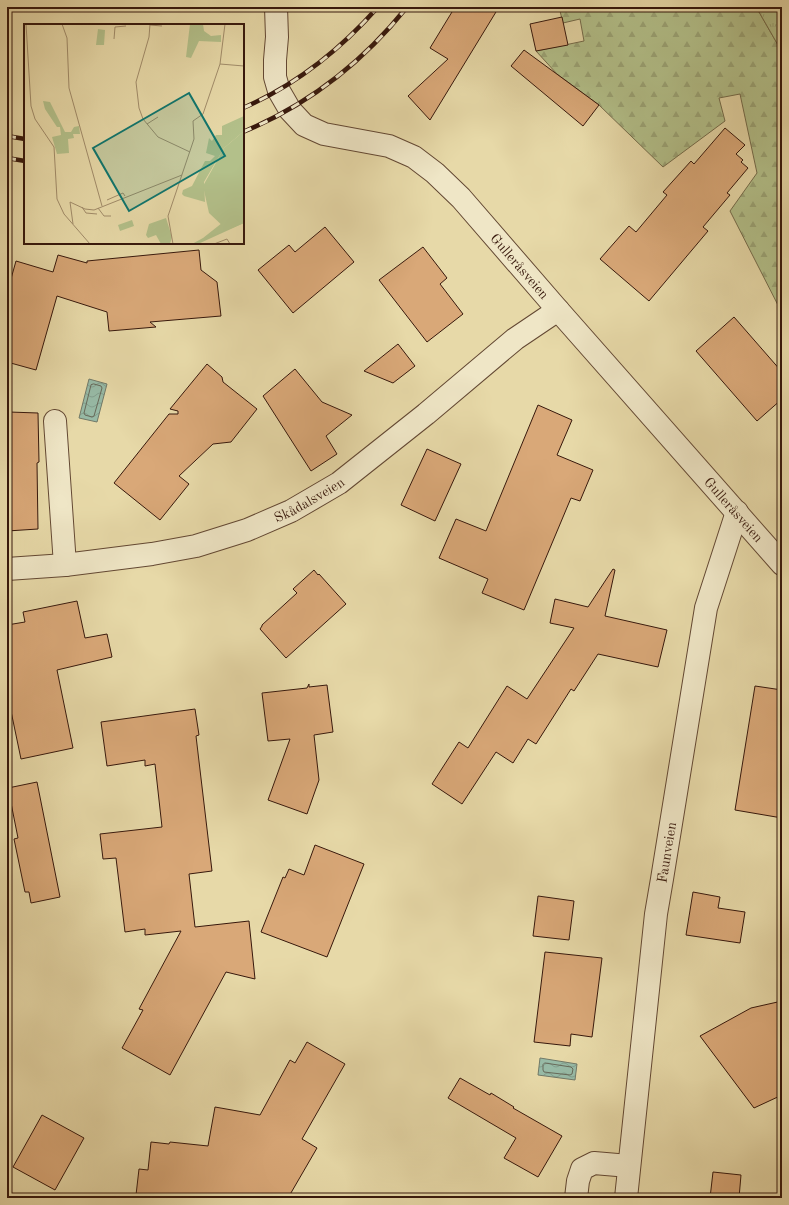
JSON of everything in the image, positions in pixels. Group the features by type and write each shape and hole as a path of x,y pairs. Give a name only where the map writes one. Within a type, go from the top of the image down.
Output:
{"street":[{"name":"Gulleråsveien","path":"276,7 277,37 275,77 279,91 290,110 304,125 324,134 389,146 414,157 435,173 461,198 782,564"},
{"name":"Skådalsveien","path":"7,569 65,565 152,554 196,546 247,530 291,511 339,483 426,414 515,339 558,310"},
{"path":"55,421 65,565"},
{"name":"Faunveien","path":"626,1198 656,914 706,608 737,512"},
{"path":"576,1198 578,1182 582,1169 594,1163 629,1166"}],"green space":[{"path":"559,7 754,7 759,12 782,52 782,313 730,211 757,173 740,94 719,98 725,121 663,167 599,105 557,74 536,51 584,41 580,19 563,23"},
{"path":"754,7 782,7 782,52 759,12"}],"water":[{"path":"89,379 107,384 97,422 79,418"},
{"path":"540,1058 577,1064 575,1080 538,1075"}],"building":[{"path":"455,7 499,7 430,120 408,96 448,59 430,48"},
{"path":"562,17 568,45 536,51 530,24"},
{"path":"524,50 599,105 583,126 511,66"},
{"path":"725,128 745,145 736,154 743,160 741,162 748,168 727,193 730,195 703,227 708,231 649,301 600,259 629,226 636,232 667,195 663,192 691,161 694,164"},
{"path":"325,227 354,262 293,313 258,270 289,245 295,252"},
{"path":"423,247 447,278 440,284 463,314 427,342 379,280"},
{"path":"199,250 201,270 217,282 221,316 150,322 156,327 109,331 107,312 57,296 36,370 7,362 7,293 16,261 53,272 58,255 87,263 87,261"},
{"path":"734,317 782,372 782,399 757,421 696,351"},
{"path":"398,344 415,366 393,383 364,371"},
{"path":"207,364 222,377 223,382 257,409 231,442 213,444 179,476 189,484 160,520 114,483 169,414 178,414 178,411 170,409"},
{"path":"295,369 322,402 352,415 326,436 337,454 311,471 263,396"},
{"path":"538,405 572,420 557,455 593,470 580,501 571,498 524,610 482,593 488,579 439,558 456,519 486,531"},
{"path":"9,412 38,413 38,529 7,531 7,454"},
{"path":"427,449 461,464 435,521 401,505"},
{"path":"613,569 615,570 605,616 667,630 658,667 598,654 574,691 571,689 536,744 528,739 513,763 496,752 462,804 432,784 459,742 468,748 507,686 527,699 574,628 550,623 555,599 588,607"},
{"path":"314,570 346,604 286,658 260,629 262,625 297,593 293,589"},
{"path":"77,601 85,638 107,634 112,657 57,670 73,748 21,759 7,692 7,625 25,622 23,612"},
{"path":"309,684 309,687 327,685 333,732 314,735 319,780 307,814 268,800 290,739 268,741 262,693 307,688"},
{"path":"755,686 782,690 782,818 735,810"},
{"path":"195,709 199,735 196,736 212,871 189,874 195,927 249,921 255,979 226,972 170,1075 122,1048 143,1010 139,1009 181,931 145,935 145,929 125,932 116,858 103,859 100,834 162,827 155,764 145,766 145,760 107,766 101,722"},
{"path":"37,782 60,897 31,903 29,892 25,892 14,839 18,838 8,788"},
{"path":"315,845 364,864 327,957 261,932 283,877 285,878 289,869 304,875"},
{"path":"693,892 720,897 718,908 745,912 740,943 686,935"},
{"path":"538,896 574,901 569,940 533,936"},
{"path":"545,952 602,958 592,1037 571,1034 570,1046 534,1042"},
{"path":"782,1001 782,1095 754,1108 700,1036 751,1008"},
{"path":"307,1042 345,1064 302,1139 317,1148 288,1198 145,1198 145,1196 136,1195 139,1169 148,1170 151,1142 169,1144 170,1142 208,1146 215,1107 260,1115 290,1060 295,1063"},
{"path":"460,1078 490,1095 491,1093 514,1107 513,1108 562,1136 538,1177 504,1158 516,1138 448,1098"},
{"path":"42,1115 84,1138 55,1190 13,1167"},
{"path":"713,1172 741,1175 739,1198 710,1198"}],"railway":[{"path":"244,108 281,89 316,65 348,38 378,7"},
{"path":"244,132 290,109 333,80 372,46 407,7"},
{"path":"7,136 24,139"},
{"path":"7,158 24,161"}]}
